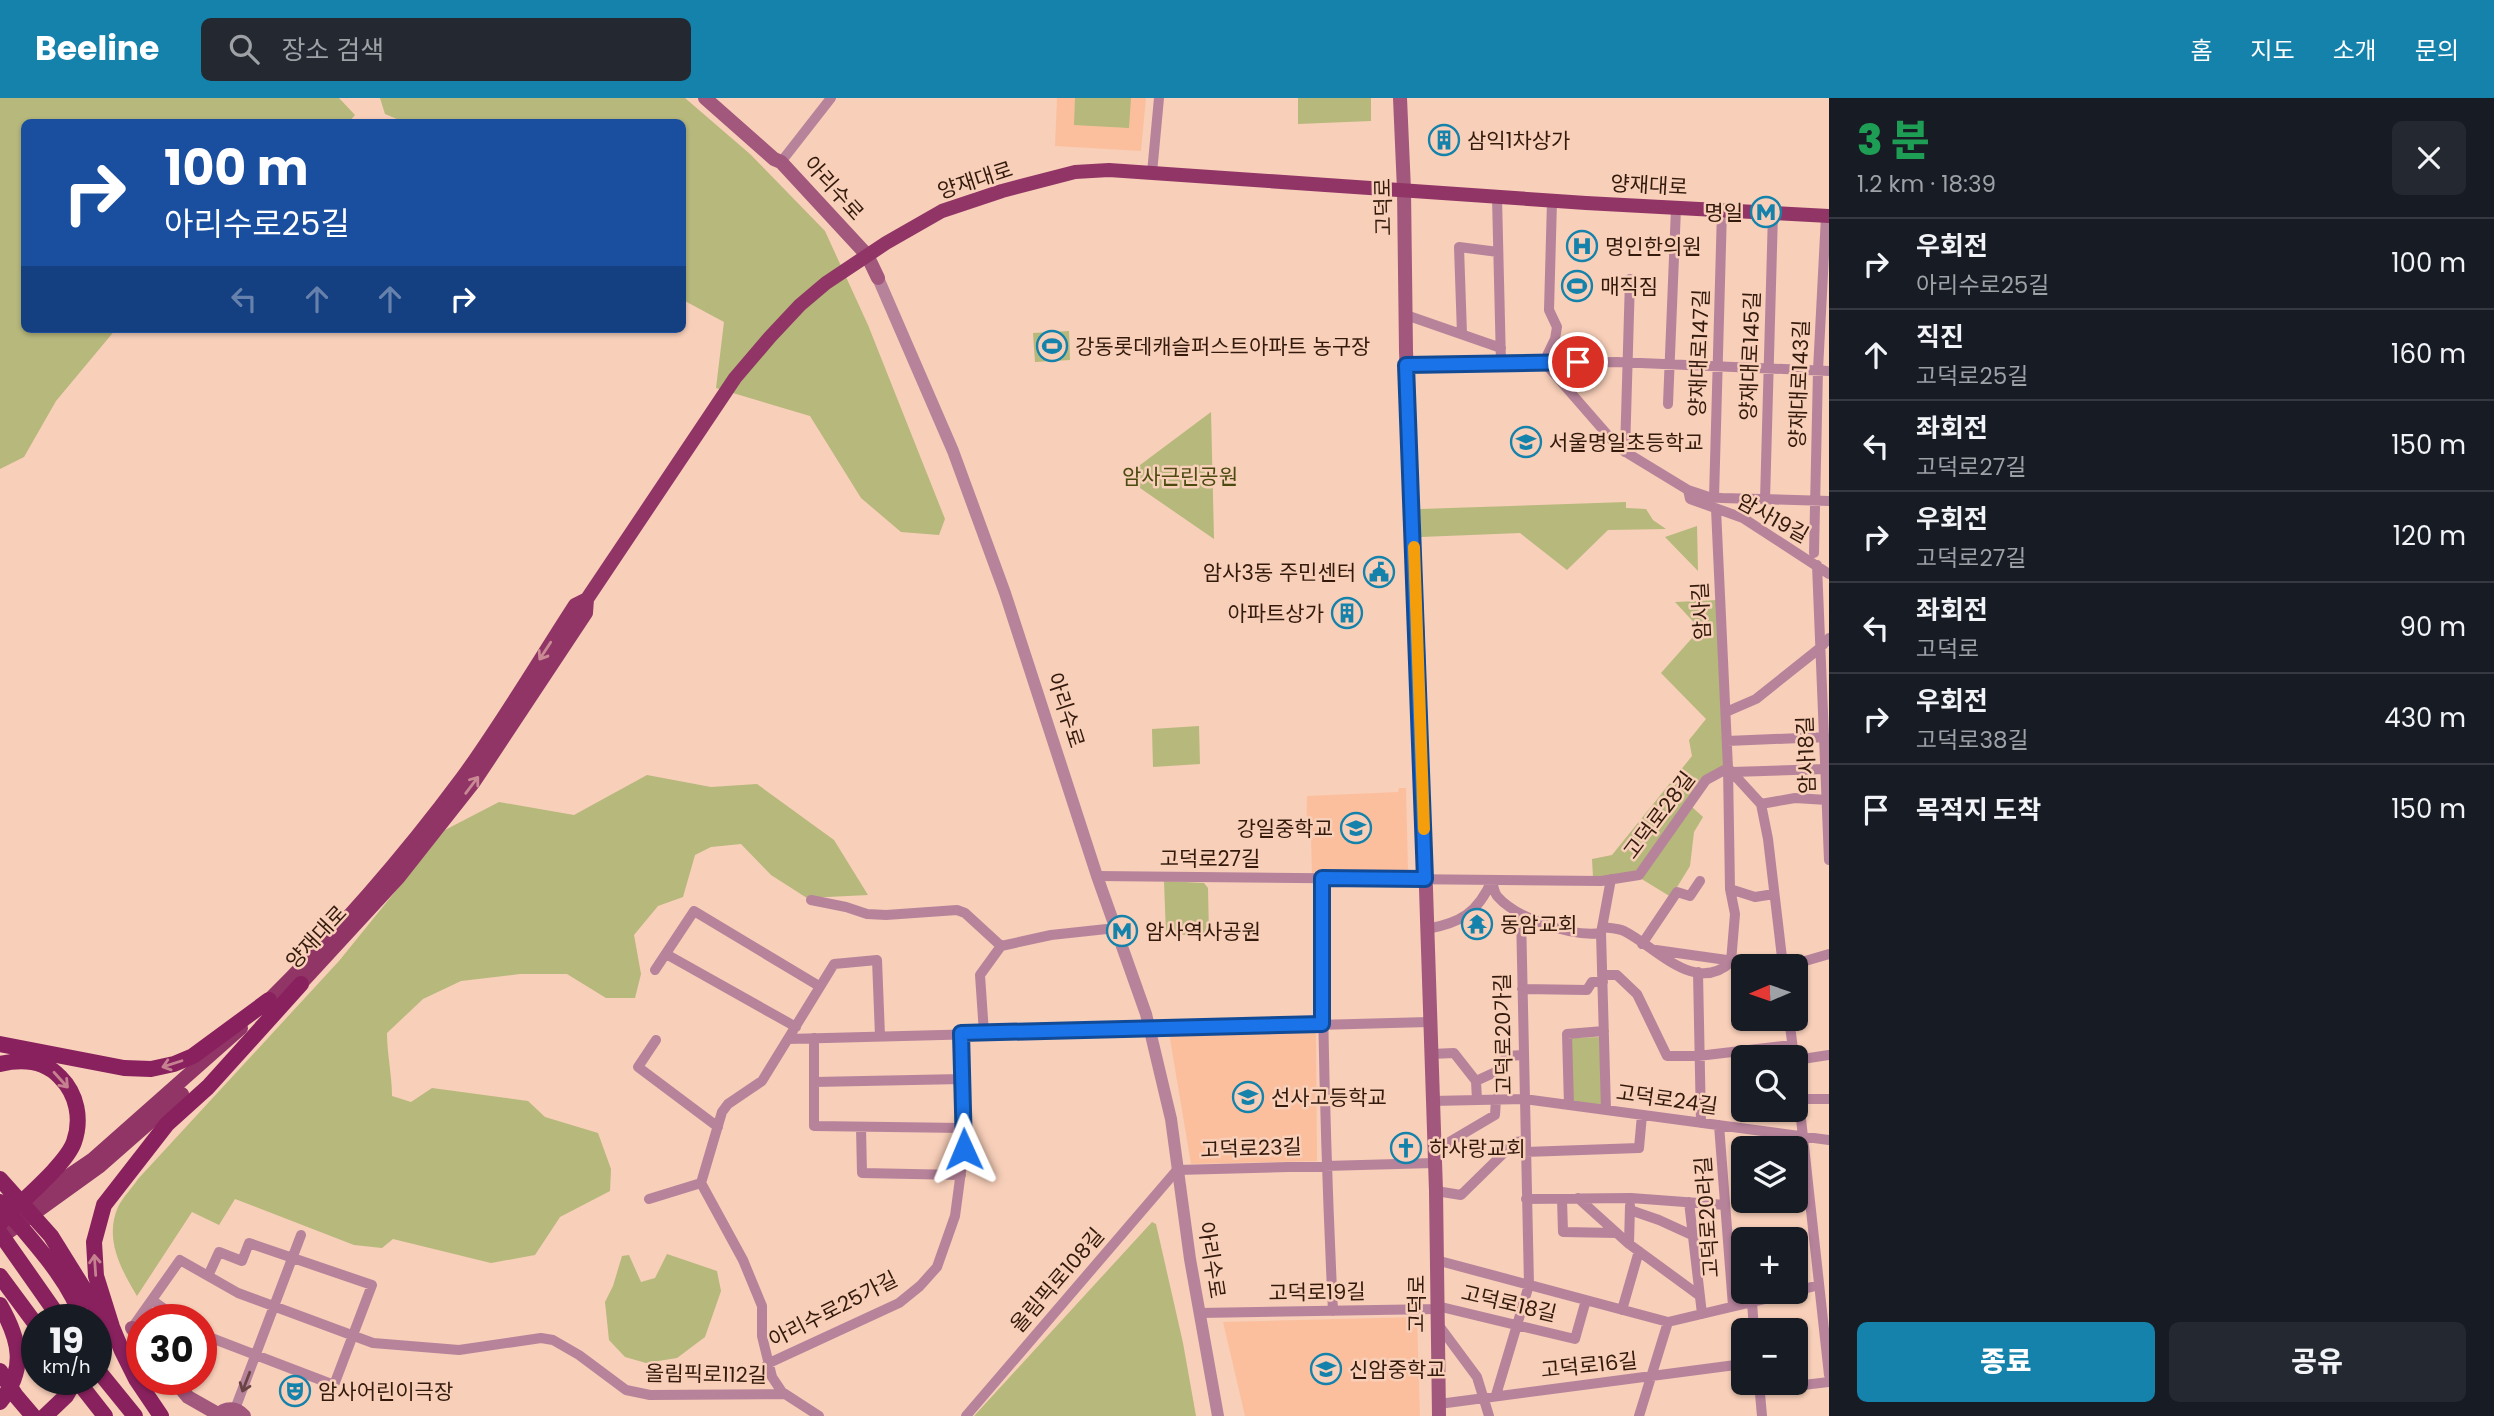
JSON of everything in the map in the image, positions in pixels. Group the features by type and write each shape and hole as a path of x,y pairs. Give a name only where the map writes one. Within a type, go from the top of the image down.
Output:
{"highway":[{"path":"122,1351 96,1276 94,1242 104,1205 167,1124 208,1087 302,984"},
{"path":"0,1044 124,1068 165,1067 192,1056 270,1000"},
{"path":"0,1055 41,1052"},
{"path":"0,1064 30,1061 42,1064 59,1076 77,1105 74,1143 1,1231 50,1304"},
{"path":"0,1179 51,1236 81,1281 136,1379 161,1416"},
{"path":"0,1202 57,1272 75,1304"},
{"path":"0,1276 21,1304"},
{"path":"0,1306 12,1328 18,1352 14,1382 0,1402"},
{"path":"0,1370 33,1416"},
{"path":"112,1388 135,1416"},
{"path":"45,1416 67,1395"},
{"path":"89,1395 105,1416"}],"main road":[{"name":"아리수로","path":"705,98 774,159 782,162 867,255 878,278"},
{"name":"고덕로","path":"1400,98 1406,365 1436,1191 1439,1410"},
{"name":"양재대로","path":"97,1163 313,957 428,823 470,766 575,605 587,598 746,364 800,306 867,255 912,226 942,211 1002,191 1075,172 1109,170 1552,201 1827,216"},
{"name":"양재대로","path":"1,1231 97,1163 229,1052 302,984 399,877 474,782 586,613 587,598"},
{"path":"186,1395 218,1415 226,1409 240,1413"}],"street":[{"path":"782,162 831,98"},
{"path":"1153,173 1159,98"},
{"path":"1497,197 1501,363"},
{"path":"1544,362 1555,339 1557,327 1549,310 1552,201"},
{"path":"1668,404 1676,208"},
{"name":"양재대로147길","path":"1714,498 1722,210"},
{"name":"양재대로145길","path":"1765,500 1773,213"},
{"name":"양재대로143길","path":"1814,553 1818,370 1827,216"},
{"path":"1462,334 1459,247 1498,252"},
{"name":"아리수로","path":"878,278 953,451 996,567 1150,1029 1171,1119 1199,1313 1218,1416"},
{"path":"1625,452 1630,279"},
{"path":"1406,315 1501,348"},
{"name":"암사19길","path":"1544,362 1619,449 1688,490 1690,499 1744,518 1829,573"},
{"path":"1406,365 1628,362 1829,370"},
{"path":"1688,490 1714,498 1829,501"},
{"name":"암사길","path":"1716,509 1730,770 1730,889 1735,914 1732,954"},
{"path":"1817,565 1820,648"},
{"path":"1726,712 1756,699 1829,638"},
{"name":"암사18길","path":"1820,648 1826,698 1829,860"},
{"path":"1727,741 1825,737"},
{"path":"1730,770 1826,769"},
{"path":"1730,770 1762,804 1783,954"},
{"name":"고덕로28길","path":"1425,879 1611,879 1639,875 1706,780 1730,770"},
{"path":"1762,804 1796,799 1828,803"},
{"name":"고덕로27길","path":"1097,876 1425,879"},
{"path":"1322,878 1326,1166"},
{"path":"1606,1110 1602,930 1611,879"},
{"path":"1492,880 1496,894 1521,914 1587,935 1602,930 1623,931 1682,969 1706,974 1731,962"},
{"path":"1427,929 1449,925 1472,912 1486,894 1492,880"},
{"path":"1647,947 1677,892 1690,896 1700,881"},
{"path":"1730,889 1755,897 1774,894"},
{"path":"811,900 867,914 957,910 965,913 1001,946"},
{"path":"655,970 694,911 819,986"},
{"name":"고덕로20가길","path":"1496,1395 1529,1285 1521,914"},
{"path":"984,1033 980,975 1001,946 1051,935 1116,928"},
{"path":"1647,947 1731,962"},
{"path":"666,954 796,1027"},
{"path":"1808,960 1829,954"},
{"path":"819,1416 784,1394 772,1377 762,1336 762,1306 743,1260 701,1183 722,1112 728,1104 762,1081 834,964 877,960 880,1036"},
{"path":"1698,972 1701,1123"},
{"path":"1522,989 1587,990 1592,982 1617,975 1637,994 1667,1056 1731,1052"},
{"path":"788,1039 1429,1022"},
{"path":"1569,1105 1567,1034 1604,1031"},
{"path":"1790,1031 1792,1045"},
{"name":"아리수로25가길","path":"767,1364 898,1303 920,1286 937,1267 955,1216 961,1175 961,1033"},
{"path":"814,1038 814,1126 963,1128"},
{"path":"656,1040 638,1067 718,1127"},
{"path":"1431,1054 1454,1053 1476,1082 1477,1100"},
{"path":"1476,1082 1502,1069 1506,1056 1523,1055"},
{"path":"1808,1057 1829,1055"},
{"path":"814,1082 962,1079"},
{"path":"1434,1157 1495,1115 1496,1099"},
{"name":"고덕로24길","path":"1432,1101 1524,1099 1802,1136"},
{"path":"1808,1099 1829,1099"},
{"path":"1436,1191 1461,1195 1515,1142 1525,1147 1639,1148 1642,1115"},
{"path":"1800,1122 1802,1136"},
{"name":"고덕로20라길","path":"1719,1125 1733,1306"},
{"path":"861,1126 862,1173 961,1175"},
{"name":"고덕로24길","path":"1808,1137 1829,1140"},
{"name":"고덕로23길","path":"1177,1170 1326,1166 1434,1157"},
{"name":"고덕로23길","path":"1326,1166 1333,1311"},
{"name":"올림픽로108길","path":"966,1416 1177,1170"},
{"path":"649,1199 701,1183"},
{"path":"1808,1187 1829,1375"},
{"path":"1578,1198 1629,1244 1700,1297"},
{"path":"1526,1199 1631,1198 1725,1205"},
{"path":"1629,1244 1631,1198"},
{"path":"1562,1199 1563,1232 1617,1233"},
{"path":"1689,1202 1702,1314"},
{"path":"1630,1210 1694,1236"},
{"path":"240,1413 256,1355 301,1235"},
{"path":"208,1276 219,1252 242,1261 248,1243 372,1285 334,1385 217,1340"},
{"path":"1622,1310 1639,1251"},
{"name":"올림픽로112길","path":"149,1304 180,1260 238,1293 373,1343 459,1350 541,1338 553,1340 579,1355 626,1390 650,1395 784,1394"},
{"path":"1436,1260 1668,1322 1742,1304"},
{"path":"1808,1290 1820,1289"},
{"path":"1820,1289 1829,1307"},
{"path":"152,1300 158,1304"},
{"name":"고덕로18길","path":"1437,1313 1517,1325 1575,1339 1586,1300"},
{"name":"고덕로19길","path":"1199,1313 1437,1313"},
{"path":"1437,1313 1477,1377 1489,1416"},
{"path":"1639,1416 1668,1322"},
{"name":"고덕로16길","path":"1439,1410 1484,1396 1651,1378 1731,1366"},
{"path":"1808,1383 1829,1382"},
{"path":"1760,1395 1762,1416"}],"shaded area":[{"path":"1057,98 1146,98 1141,151 1055,146"},
{"name":"강일중학교","path":"1399,788 1406,788 1408,872 1403,875 1312,874 1311,839 1306,838 1307,796 1398,792"},
{"name":"선사고등학교","path":"1316,1031 1317,1161 1191,1164 1169,1033"},
{"name":"신암중학교","path":"1417,1317 1420,1416 1245,1416 1223,1322"}],"green space":[{"path":"0,98 339,98 355,115 352,119 21,119 21,333 113,333 56,401 24,457 0,469"},
{"path":"380,98 685,98 750,154 825,231 868,325 945,519 939,535 901,532 861,498 810,416 716,388 724,322 686,302 686,119 397,119 385,114"},
{"path":"1075,98 1131,98 1129,128 1074,125"},
{"path":"1298,98 1371,98 1371,121 1298,124"},
{"name":"강동롯데캐슬퍼스트아파트 농구장","path":"1069,331 1070,360 1035,362 1033,333"},
{"name":"암사근린공원","path":"1211,412 1214,539 1124,477"},
{"path":"1626,502 1626,508 1646,509 1653,520 1666,529 1608,530 1567,570 1520,533 1421,537 1420,509"},
{"path":"1697,526 1698,571 1665,537"},
{"path":"1719,600 1728,768 1706,780 1639,875 1593,877 1592,859 1612,855 1692,756 1689,740 1706,719 1661,673 1700,629 1675,602"},
{"path":"1199,726 1200,764 1153,767 1152,729"},
{"path":"647,775 711,787 757,784 834,840 868,895 807,898 771,875 741,844 711,847 695,855 683,897 658,906 634,935 641,974 635,998 606,998 567,974 520,974 461,981 423,999 387,1033 392,1096 411,1102 432,1088 528,1101 545,1117 598,1133 611,1169 610,1191 560,1217 535,1255 491,1263 393,1239 382,1248 354,1245 235,1199 219,1225 192,1212 137,1296 120,1264 114,1242 114,1219 122,1200 138,1179 339,961 445,830 499,802 574,815"},
{"path":"1691,806 1703,817 1694,832 1690,866 1671,897 1640,878"},
{"path":"1164,881 1204,883 1208,888 1209,936 1166,934"},
{"path":"1601,1037 1603,1107 1572,1102 1571,1038"},
{"path":"1152,1222 1156,1224 1183,1343 1196,1416 974,1416"},
{"path":"667,1254 717,1271 721,1291 705,1337 677,1358 646,1363 625,1357 609,1340 605,1302 622,1256 629,1255 641,1282 655,1278"}],"slow traffic":[{"path":"1414,547 1424,829"}],"place":[{"name":"삼익1차상가","path":"1444,140"},
{"name":"명일","path":"1766,212"},
{"name":"명인한의원","path":"1582,246"},
{"name":"매직짐","path":"1577,286"},
{"name":"강동롯데캐슬퍼스트아파트 농구장","path":"1052,346"},
{"name":"서울명일초등학교","path":"1526,442"},
{"name":"암사3동 주민센터","path":"1379,572"},
{"name":"아파트상가","path":"1347,613"},
{"name":"강일중학교","path":"1356,828"},
{"name":"동암교회","path":"1477,924"},
{"name":"암사역사공원","path":"1122,931"},
{"name":"선사고등학교","path":"1248,1097"},
{"name":"하사랑교회","path":"1406,1148"},
{"name":"신암중학교","path":"1326,1369"},
{"name":"암사어린이극장","path":"295,1391"}],"route":[{"path":"964,1149 961,1033 1322,1024 1322,878 1425,879 1406,365 1578,362"}]}
